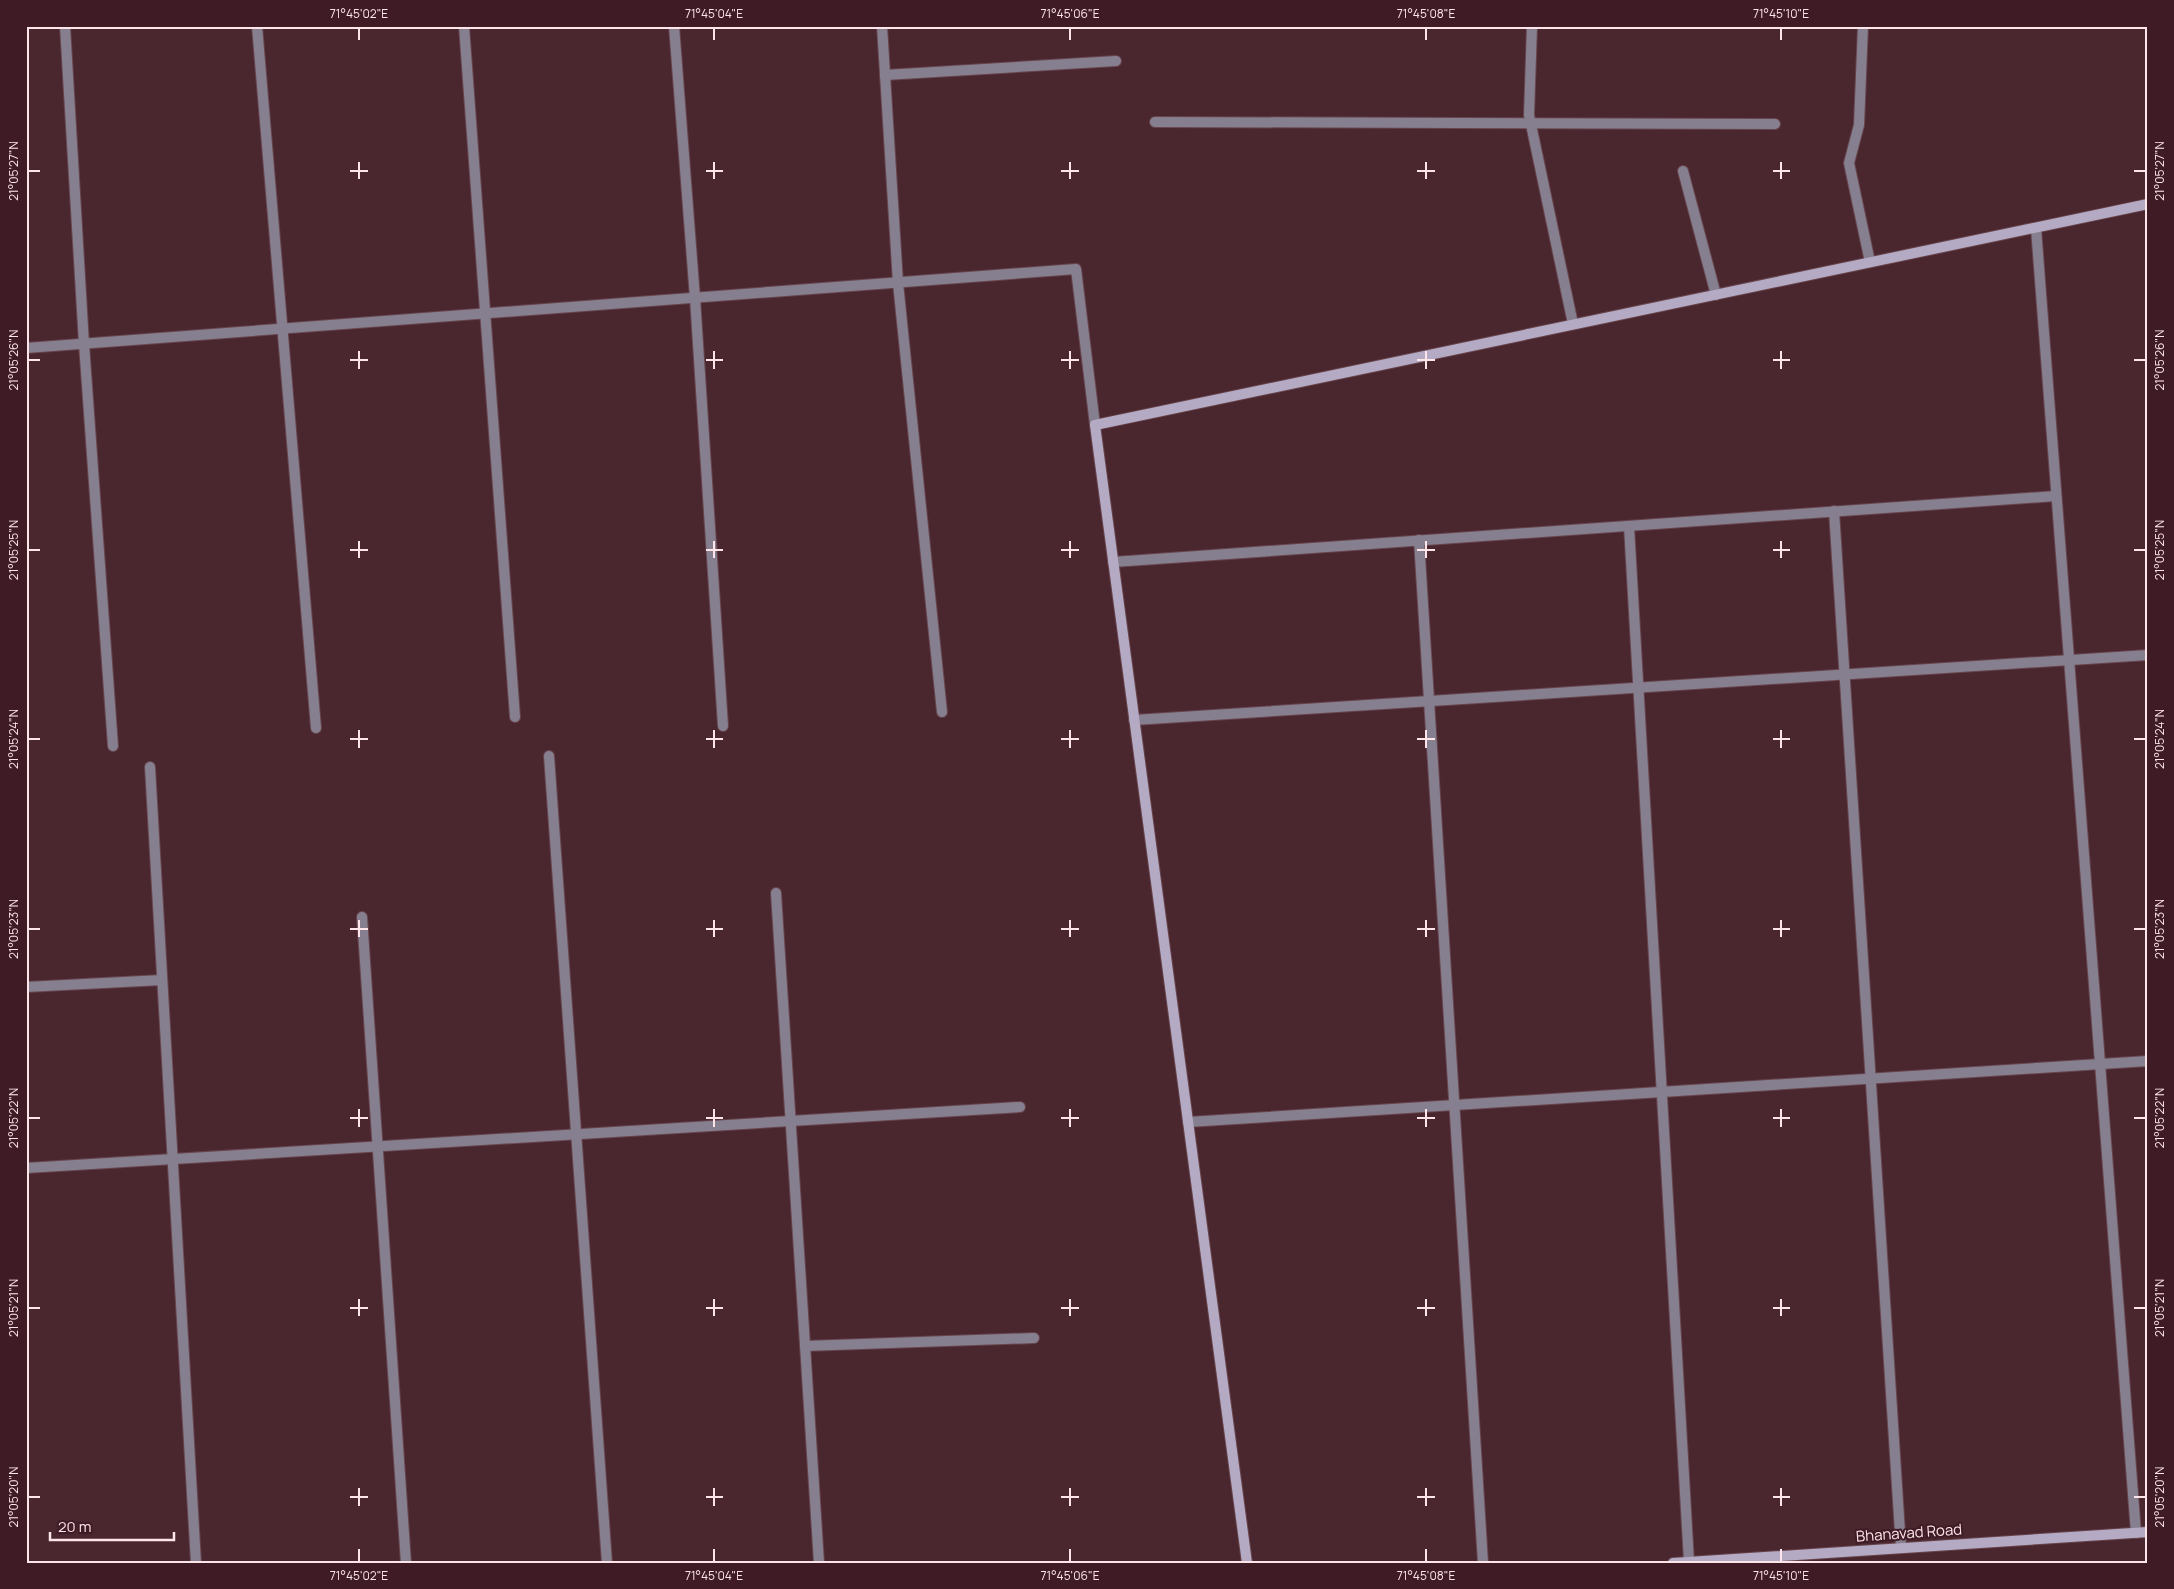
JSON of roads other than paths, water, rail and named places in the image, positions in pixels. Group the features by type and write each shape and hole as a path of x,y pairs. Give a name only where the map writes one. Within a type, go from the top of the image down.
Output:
{"street":[{"path":"64,26 84,344 113,746"},
{"path":"257,26 284,329 316,728"},
{"path":"464,26 515,717"},
{"path":"674,26 695,298 723,726"},
{"path":"882,26 898,283 942,712"},
{"path":"1532,26 1529,115 1574,324"},
{"path":"1863,26 1859,125 1849,163 1870,262"},
{"path":"885,75 1116,61"},
{"path":"1155,122 1775,124"},
{"path":"1683,171 1716,295"},
{"path":"1095,425 2148,204"},
{"path":"2036,228 2136,1533"},
{"path":"26,348 1076,269 1113,562 1247,1563"},
{"path":"1113,562 2056,496"},
{"path":"1834,511 1901,1548"},
{"path":"1628,526 1689,1562"},
{"path":"1419,540 1483,1563"},
{"path":"1134,720 2148,655"},
{"path":"549,756 607,1563"},
{"path":"150,767 196,1563"},
{"path":"776,893 819,1563"},
{"path":"362,917 406,1563"},
{"path":"26,986 162,980"},
{"path":"1188,1122 2148,1061"},
{"path":"26,1168 1020,1107"},
{"path":"805,1346 1034,1338"},
{"name":"Bhanavad Road","path":"1673,1563 2148,1532"}]}
